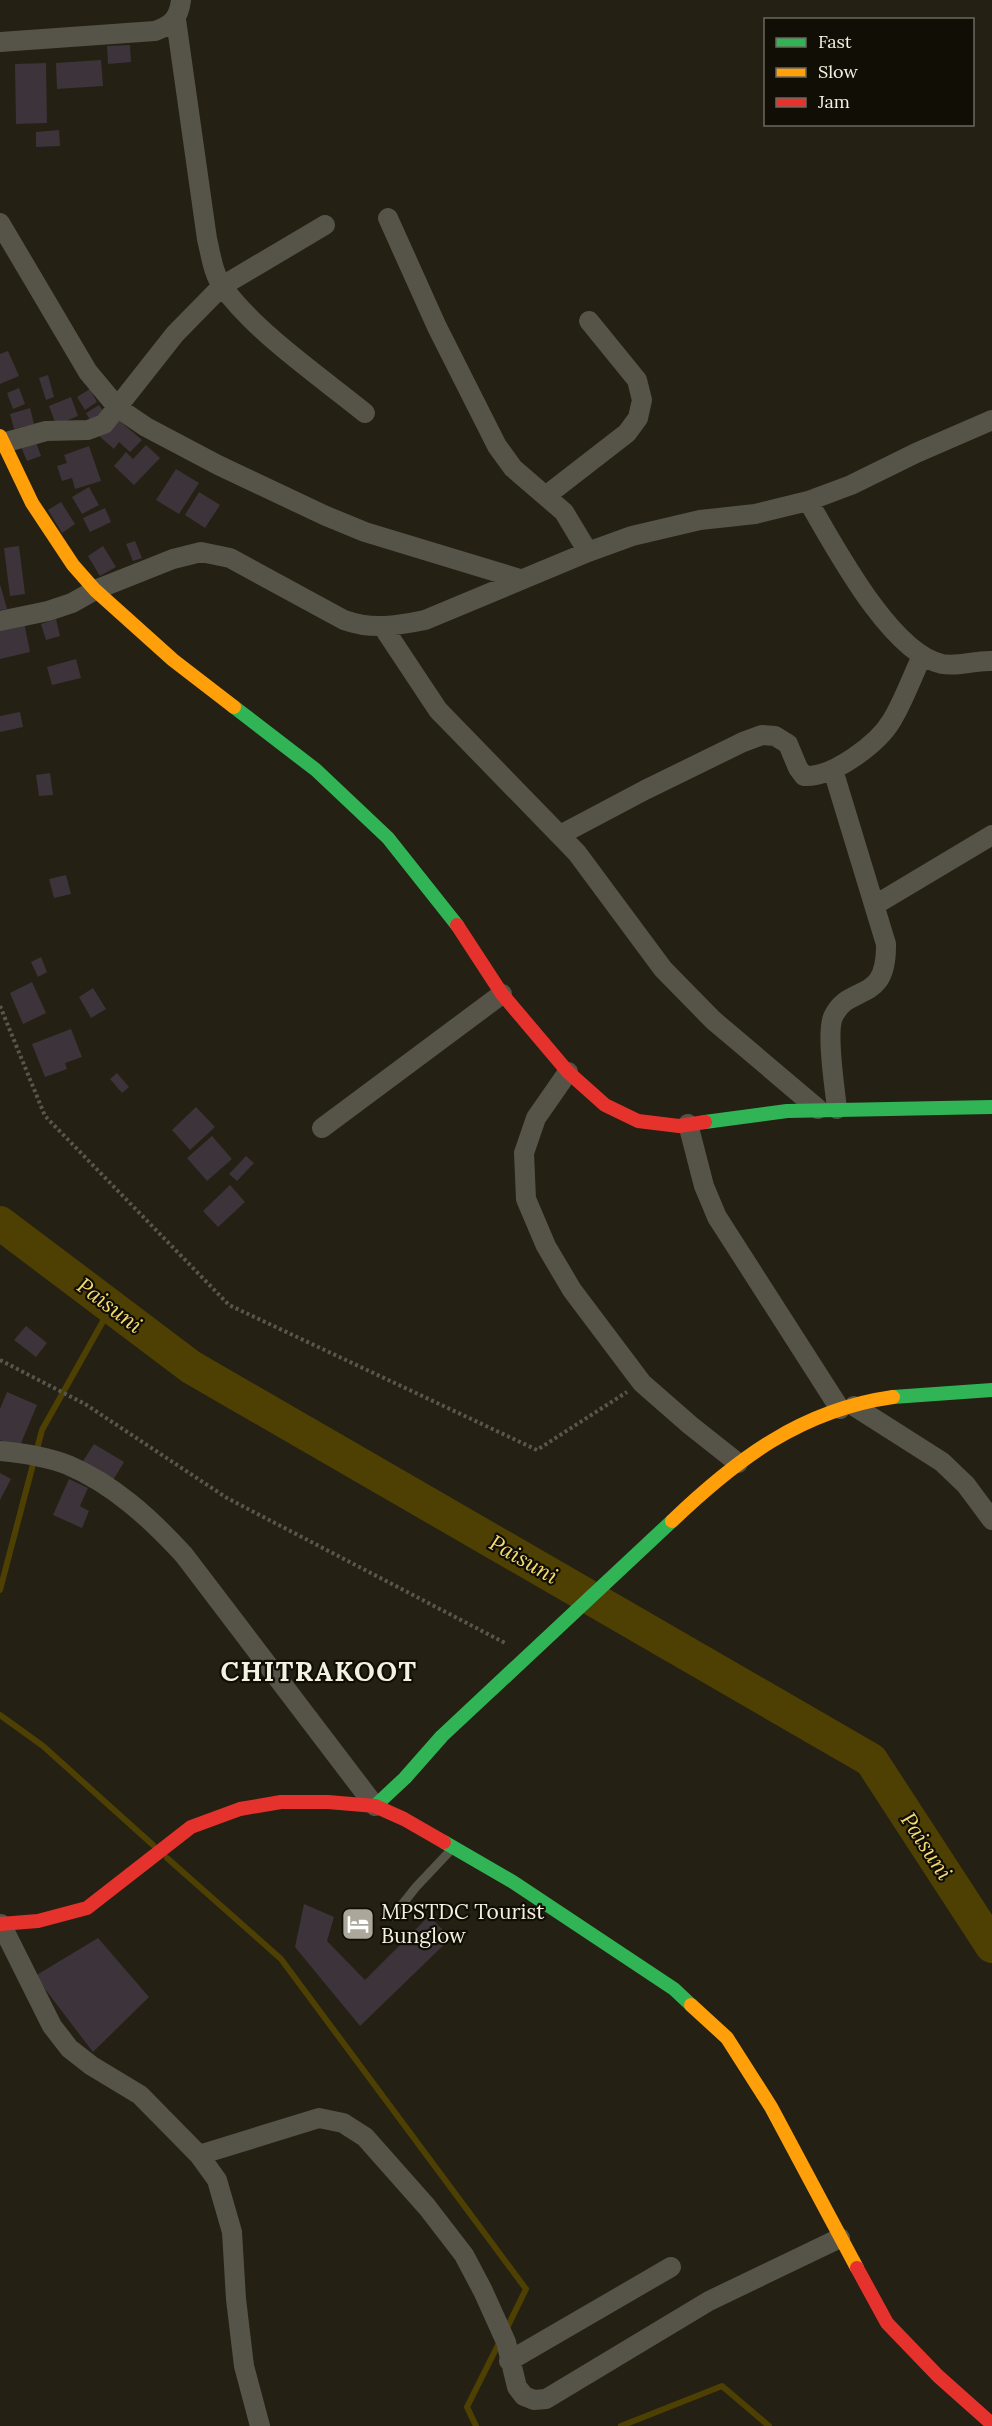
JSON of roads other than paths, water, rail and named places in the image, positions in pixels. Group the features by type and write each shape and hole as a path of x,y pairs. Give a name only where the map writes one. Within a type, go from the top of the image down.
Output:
{"main road":[{"path":"1,440 32,503 73,565 95,590 173,660 316,770 388,838 461,930 502,994 568,1072 605,1105 638,1121 679,1126 787,1111 992,1107"},
{"path":"375,1806 405,1778 442,1736 716,1479 738,1463 773,1440 831,1411 893,1397 992,1390"},
{"path":"1,1924 38,1921 87,1908 191,1827 240,1809 281,1802 375,1806 405,1819 513,1882 674,1989 727,2038 771,2107 886,2324 938,2376 992,2424"}],"street":[{"path":"181,0 176,20 207,239 214,269 222,286 246,314 365,413"},
{"path":"0,42 155,31 176,20"},
{"path":"388,218 437,327 497,446 513,468 564,512 588,552"},
{"path":"0,223 88,372 118,408 146,427 209,460 326,516 365,532 520,579"},
{"path":"1,440 46,431 96,428 104,424 145,369 175,334 222,286 325,225"},
{"path":"547,495 620,439 638,418 642,400 637,380 589,321"},
{"path":"0,621 48,611 72,603 95,590 173,559 201,552 230,558 344,620 361,626 383,627 425,620 520,579 632,536 700,520 755,514 808,501 850,485 992,420"},
{"path":"808,501 857,583 904,641 922,656 942,664 964,665 992,661"},
{"path":"383,627 438,710 468,744 577,853 670,977 713,1020 828,1109"},
{"path":"560,835 645,790 762,735 775,736 788,744 804,776 816,777 832,770 879,736 891,721 922,656"},
{"path":"828,1109 832,1018 848,1000 873,987 882,976 886,960 886,944 875,905 832,770"},
{"path":"875,905 992,834"},
{"path":"322,1128 502,994"},
{"path":"568,1072 536,1118 524,1153 526,1199 546,1246 572,1290 642,1383 738,1463"},
{"path":"688,1124 704,1186 717,1217 847,1408 942,1462 966,1485 992,1520"},
{"path":"0,1451 20,1453 67,1465 89,1476 150,1519 183,1555 375,1806"},
{"path":"1,1924 52,2026 69,2048 92,2067 140,2095 171,2124 199,2155 217,2180 226,2204 232,2232 236,2299 244,2366 260,2426"},
{"path":"199,2155 319,2118 343,2123 365,2137 427,2206 464,2255 483,2291 508,2351 517,2386 524,2396 534,2400 546,2399 709,2301 840,2238"},
{"path":"508,2351 671,2267"}],"lane":[{"path":"393,1916 453,1847"}],"waterway":[{"name":"Paisuni","path":"0,1223 191,1367 871,1760 992,1946"},
{"path":"0,1590 42,1430 111,1307"},
{"path":"0,1715 43,1746 153,1845"},
{"path":"167,1858 281,1959 526,2289 505,2332"},
{"path":"476,2426 467,2407 500,2341"},
{"path":"621,2426 722,2386 769,2426"}],"place":[{"name":"MPSTDC Tourist Bunglow","path":"358,1924"}],"district":[{"name":"CHITRAKOOT","path":"319,1672"}]}
